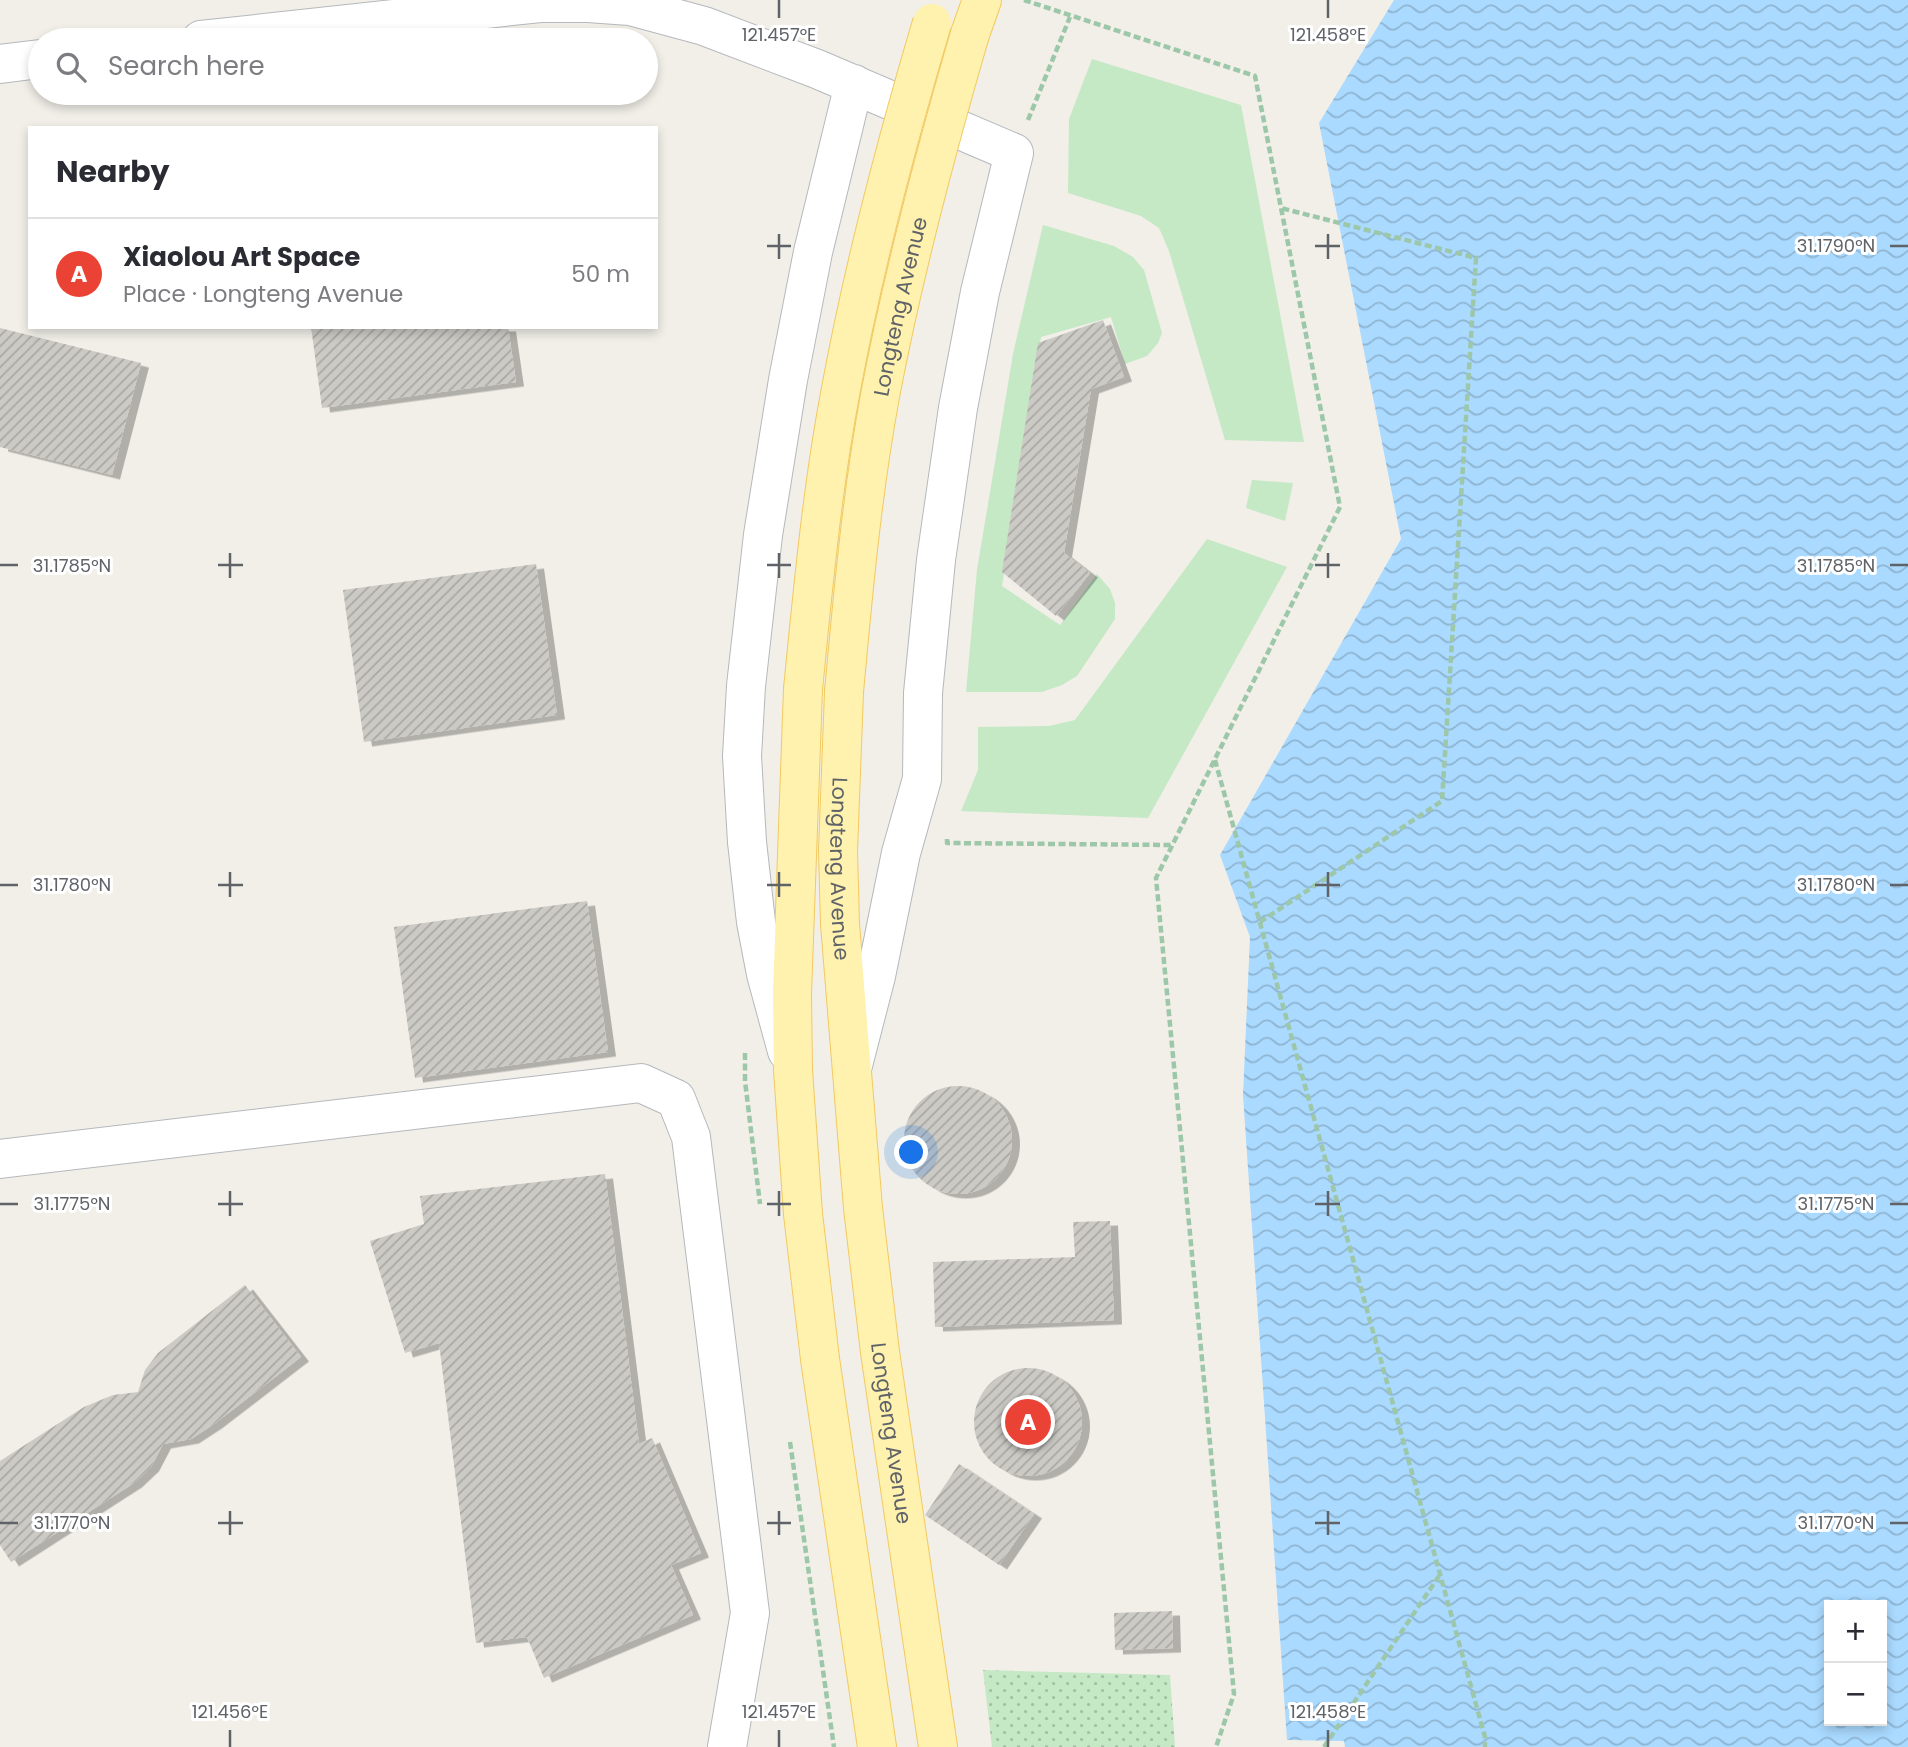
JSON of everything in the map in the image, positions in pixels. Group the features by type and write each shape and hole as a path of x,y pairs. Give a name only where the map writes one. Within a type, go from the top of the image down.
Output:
{"main road":[{"name":"Longteng Avenue","path":"877,1747 820,1359 803,1214 793,1070 792,994 803,689 817,542 840,391 866,267 896,144 940,0"},
{"name":"Longteng Avenue","path":"938,1747 880,1352 863,1208 840,924 838,851 844,692 857,547 880,397 905,276 935,155 982,0"}],"street":[{"path":"311,28 540,3 630,6 692,22 779,54 1014,153 980,292 936,560 926,667 922,779 901,853 876,976 853,1066"},
{"path":"0,64 28,60"},
{"path":"793,1070 766,974 747,842 742,756 746,686 763,536 788,380 813,252 854,84"},
{"path":"0,1158 641,1083 676,1099 691,1137 750,1613 727,1747"}],"path":[{"path":"1024,0 1255,76 1340,507 1157,878 1234,1695 1216,1747"},
{"path":"1014,153 1070,17"},
{"path":"1260,922 1442,801 1476,258 1281,208"},
{"path":"1215,760 1485,1737 1485,1747"},
{"path":"947,843 1173,845"},
{"path":"1324,1747 1440,1575"}],"green space":[{"path":"1092,59 1241,105 1304,442 1225,440 1169,251 1159,228 1141,216 1068,193 1069,119"},
{"path":"1043,225 1114,246 1133,257 1144,270 1162,333 1158,343 1147,356 1125,364 1111,317 1041,337 1002,586 1060,625 1097,574 1110,589 1115,603 1115,619 1077,676 1062,685 1042,692 966,692 977,570 1013,354"},
{"path":"1252,480 1293,483 1285,521 1246,508"},
{"path":"1207,539 1287,567 1148,818 961,811 978,770 978,727 1049,726 1075,720"},
{"path":"983,1670 1170,1675 1175,1747 992,1747"}],"water":[{"path":"1394,0 1908,0 1908,1747 1345,1747 1344,1741 1287,1740 1243,1095 1250,937 1220,855 1401,539 1319,123"}],"building":[{"path":"1103,320 1124,377 1091,389 1064,553 1090,573 1056,616 1002,572 1038,343"},
{"path":"0,328 141,363 112,475 0,447"},
{"path":"311,329 508,329 516,382 322,408"},
{"path":"536,564 557,715 364,742 343,590"},
{"path":"587,901 608,1052 415,1078 394,927"},
{"path":"958,1086 979,1090 996,1102 1008,1119 1012,1140 1008,1161 996,1178 979,1190 958,1194 937,1190 920,1178 908,1161 904,1140 908,1119 920,1102 937,1090"},
{"path":"605,1174 639,1444 652,1438 701,1553 671,1565 693,1615 544,1678 527,1637 476,1643 439,1343 405,1353 370,1241 424,1224 420,1196"},
{"path":"1110,1221 1114,1320 935,1327 933,1262 1075,1257 1073,1222"},
{"path":"245,1285 301,1357 191,1439 163,1444 151,1467 134,1483 11,1562 0,1545 0,1461 84,1407 113,1395 138,1392 145,1370 158,1353"},
{"path":"1028,1368 1049,1372 1066,1384 1078,1401 1082,1422 1078,1443 1066,1460 1049,1472 1028,1476 1007,1472 990,1460 978,1443 974,1422 978,1401 990,1384 1007,1372"},
{"path":"959,1464 1034,1514 999,1565 925,1515"},
{"path":"1172,1611 1173,1648 1115,1650 1114,1613"}],"place":[{"name":"Xiaolou Art Space","path":"1028,1422"}]}
